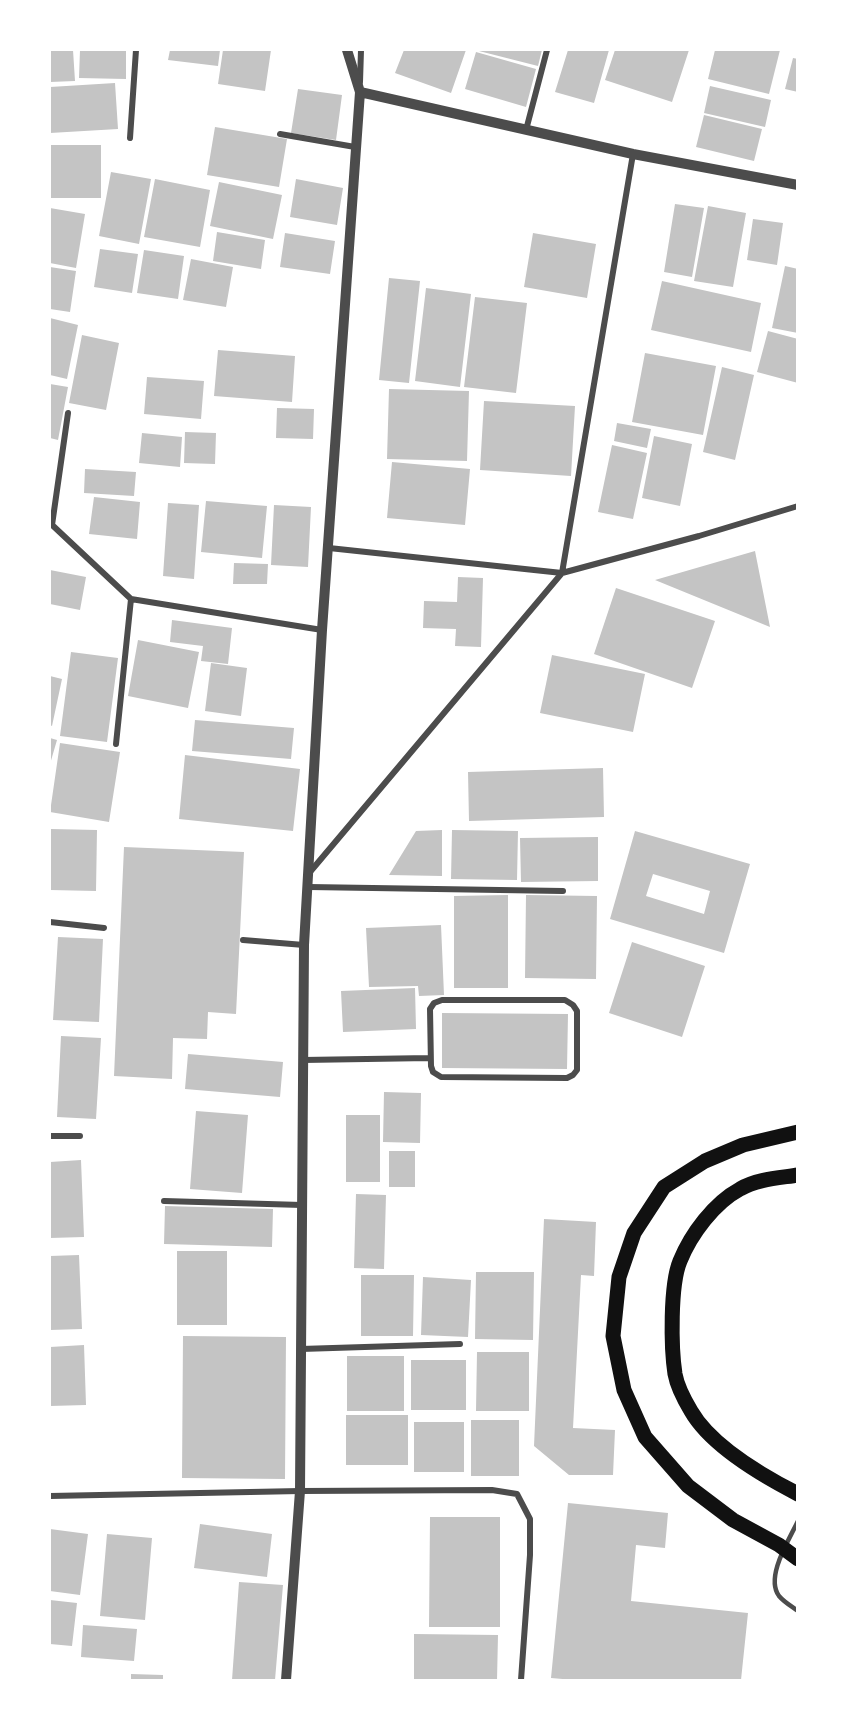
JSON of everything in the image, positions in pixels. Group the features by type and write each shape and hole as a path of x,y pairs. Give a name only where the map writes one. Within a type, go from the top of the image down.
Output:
{"main road":[{"path":"798,1132 743,1145 705,1161 664,1187 634,1233 619,1277 613,1336 624,1390 645,1437 688,1486 733,1520 779,1545 798,1559"},
{"path":"798,1175 770,1179 740,1189 710,1212 695,1232 679,1262 673,1300 672,1339 675,1376 692,1413 723,1448 772,1481 798,1494"}],"street":[{"path":"130,138 136,50"},
{"path":"347,50 360,92"},
{"path":"286,1680 300,1491 304,945 310,872 322,630 360,92 361,50"},
{"path":"526,130 547,50"},
{"path":"360,92 633,154 798,185"},
{"path":"280,134 355,147"},
{"path":"310,872 562,573 633,154"},
{"path":"68,413 51,524 131,599 322,630"},
{"path":"329,548 562,573 699,536 798,506"},
{"path":"116,744 131,599"},
{"path":"309,887 563,891"},
{"path":"50,922 104,928"},
{"path":"243,940 304,945"},
{"path":"442,1000 565,1000 577,1011 577,1070 567,1078 441,1077 433,1072 430,1058 430,1009 434,1002 442,1000"},
{"path":"303,1060 430,1058"},
{"path":"50,1136 80,1136"},
{"path":"164,1201 302,1205"},
{"path":"301,1348 460,1344"},
{"path":"50,1496 492,1490 517,1494 531,1519 531,1556 521,1680"}],"lane":[{"path":"798,1521 780,1557 775,1573 775,1586 779,1595 798,1611"}],"building":[{"path":"50,50 73,50 75,81 50,82"},
{"path":"80,50 126,50 126,79 79,78"},
{"path":"170,50 220,50 218,66 168,60"},
{"path":"223,50 271,50 265,91 218,84"},
{"path":"404,50 466,50 451,93 395,73"},
{"path":"475,50 542,50 538,66"},
{"path":"568,50 609,50 594,103 555,92"},
{"path":"615,50 689,50 672,102 605,80"},
{"path":"715,50 780,50 769,94 708,79"},
{"path":"476,52 536,69 526,107 465,89"},
{"path":"793,58 798,59 798,92 785,89"},
{"path":"115,83 118,129 50,133 50,87"},
{"path":"710,86 771,100 765,127 704,113"},
{"path":"298,89 342,95 336,140 291,133"},
{"path":"704,115 762,129 754,161 696,147"},
{"path":"215,127 287,139 279,187 207,175"},
{"path":"50,145 101,145 101,198 50,198"},
{"path":"111,172 151,179 139,244 99,236"},
{"path":"155,179 210,190 200,247 144,237"},
{"path":"296,179 343,188 337,225 290,217"},
{"path":"219,182 282,195 273,239 210,226"},
{"path":"675,204 704,208 692,277 664,272"},
{"path":"708,206 746,213 733,287 694,281"},
{"path":"50,208 85,214 76,268 50,263"},
{"path":"753,219 783,223 777,265 747,260"},
{"path":"217,232 265,240 261,269 213,261"},
{"path":"285,233 335,241 330,274 280,267"},
{"path":"533,233 596,244 587,298 524,287"},
{"path":"100,249 138,254 132,293 94,287"},
{"path":"144,250 184,256 178,299 137,293"},
{"path":"191,259 233,267 226,307 183,300"},
{"path":"785,266 798,269 798,333 772,328"},
{"path":"50,267 76,271 70,312 50,309"},
{"path":"389,278 420,281 409,383 379,380"},
{"path":"662,281 761,303 751,352 651,330"},
{"path":"426,288 471,294 460,387 415,381"},
{"path":"475,297 527,303 516,393 464,387"},
{"path":"50,318 78,325 67,379 50,375"},
{"path":"768,331 798,339 798,383 757,372"},
{"path":"82,335 119,343 106,410 69,403"},
{"path":"218,350 295,356 292,402 214,396"},
{"path":"645,353 716,366 703,435 632,422"},
{"path":"722,367 754,375 735,460 703,452"},
{"path":"147,377 204,381 201,419 144,414"},
{"path":"50,384 68,387 58,440 50,438"},
{"path":"389,389 469,391 467,461 387,459"},
{"path":"484,401 575,406 571,476 480,470"},
{"path":"277,408 314,409 313,439 276,438"},
{"path":"617,423 651,429 647,448 614,441"},
{"path":"185,432 216,433 215,464 184,463"},
{"path":"142,433 182,437 180,467 139,463"},
{"path":"654,436 692,444 680,506 642,498"},
{"path":"612,445 647,453 633,519 598,512"},
{"path":"392,462 470,469 465,525 387,518"},
{"path":"85,469 136,472 134,496 84,493"},
{"path":"94,497 140,502 137,539 89,534"},
{"path":"206,501 267,506 262,558 201,552"},
{"path":"168,503 199,505 194,579 163,576"},
{"path":"274,505 311,507 308,567 271,565"},
{"path":"755,551 770,627 655,580"},
{"path":"234,563 268,564 267,584 233,584"},
{"path":"50,570 86,577 80,610 50,604"},
{"path":"458,577 483,578 481,647 455,646 456,629 423,628 424,601 457,602"},
{"path":"616,588 715,621 692,688 594,654"},
{"path":"172,620 232,628 228,664 201,661 203,646 170,642"},
{"path":"138,640 199,652 188,708 128,696"},
{"path":"71,652 118,658 107,742 60,736"},
{"path":"552,655 645,674 633,732 540,713"},
{"path":"211,663 247,668 241,716 205,711"},
{"path":"50,676 62,679 52,726 50,725"},
{"path":"195,720 294,728 291,759 192,751"},
{"path":"50,738 57,740 50,764"},
{"path":"60,743 120,752 109,822 50,812"},
{"path":"185,755 300,769 293,831 179,819"},
{"path":"603,768 604,817 469,821 468,772"},
{"path":"51,829 97,830 96,891 50,890"},
{"path":"442,830 442,876 389,875 416,831"},
{"path":"452,830 518,831 517,880 451,879"},
{"path":"635,831 750,864 724,953 610,919","holes":["653,874 710,891 704,914 646,896"]},
{"path":"598,837 598,881 521,882 520,838"},
{"path":"124,847 244,852 236,1014 208,1012 207,1039 173,1038 172,1079 114,1076"},
{"path":"508,895 508,988 454,988 454,896"},
{"path":"526,895 597,896 596,979 525,978"},
{"path":"441,925 444,995 419,996 418,986 369,987 366,928"},
{"path":"58,937 103,939 99,1022 53,1020"},
{"path":"632,942 705,966 682,1037 609,1013"},
{"path":"415,988 416,1029 343,1032 341,991"},
{"path":"442,1013 568,1014 567,1069 442,1068"},
{"path":"61,1036 101,1038 96,1119 57,1117"},
{"path":"188,1054 283,1062 280,1097 185,1089"},
{"path":"384,1092 421,1093 420,1143 383,1142"},
{"path":"196,1111 248,1115 242,1193 190,1189"},
{"path":"346,1115 380,1115 380,1182 346,1182"},
{"path":"389,1151 415,1151 415,1187 389,1187"},
{"path":"81,1160 84,1237 50,1238 50,1162"},
{"path":"356,1194 386,1195 384,1269 354,1268"},
{"path":"165,1206 273,1209 272,1247 164,1244"},
{"path":"544,1219 596,1222 594,1276 581,1275 573,1428 615,1430 613,1475 569,1475 534,1446"},
{"path":"177,1251 227,1251 227,1325 177,1325"},
{"path":"79,1255 82,1329 50,1330 50,1256"},
{"path":"476,1272 534,1272 533,1340 475,1339"},
{"path":"361,1275 414,1275 413,1336 361,1336"},
{"path":"423,1277 471,1280 468,1337 421,1335"},
{"path":"183,1336 286,1337 285,1479 182,1478"},
{"path":"84,1345 86,1405 50,1406 50,1347"},
{"path":"477,1352 529,1352 529,1411 476,1411"},
{"path":"347,1356 404,1356 404,1411 347,1411"},
{"path":"411,1360 466,1360 466,1410 411,1410"},
{"path":"346,1415 408,1415 408,1465 346,1465"},
{"path":"471,1420 519,1420 519,1476 471,1476"},
{"path":"414,1422 464,1422 464,1472 414,1472"},
{"path":"568,1503 668,1513 665,1548 636,1545 631,1601 748,1613 741,1680 551,1678"},
{"path":"430,1517 500,1517 500,1627 429,1627"},
{"path":"200,1524 272,1534 267,1577 194,1568"},
{"path":"50,1529 88,1534 80,1595 50,1591"},
{"path":"107,1534 152,1538 145,1620 100,1616"},
{"path":"239,1582 283,1585 275,1680 232,1680"},
{"path":"50,1600 77,1603 72,1646 50,1644"},
{"path":"83,1625 137,1629 134,1661 81,1657"},
{"path":"414,1634 498,1635 497,1680 414,1680"},
{"path":"131,1674 163,1675 163,1680 131,1680"}]}
